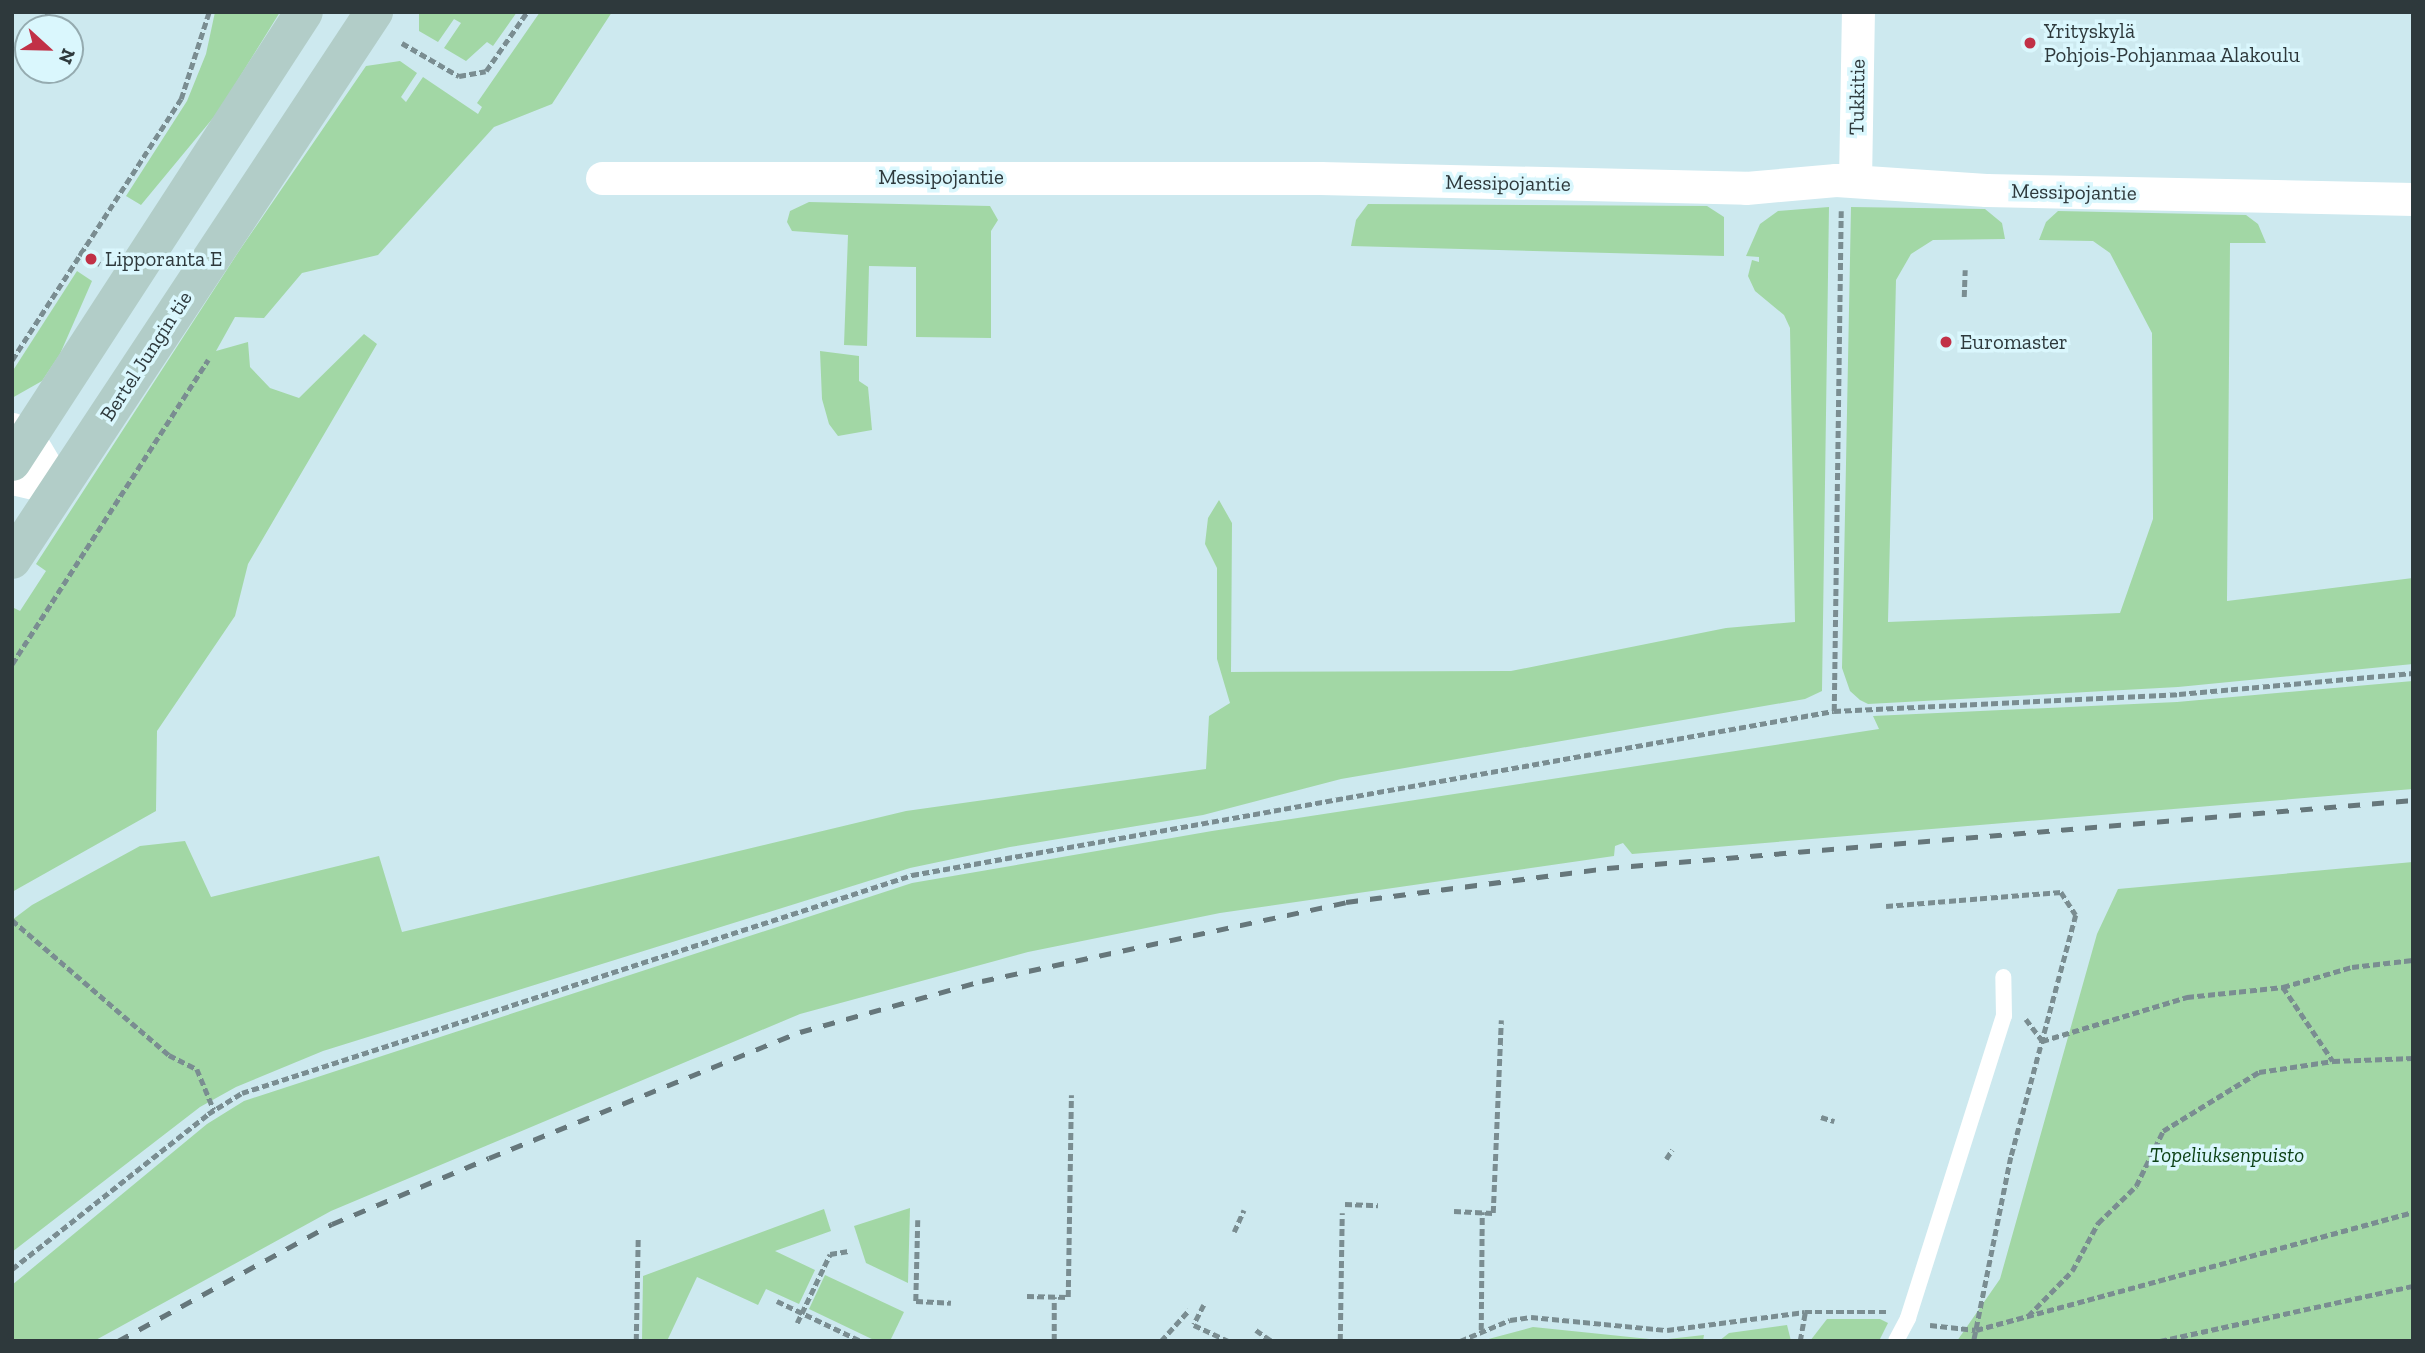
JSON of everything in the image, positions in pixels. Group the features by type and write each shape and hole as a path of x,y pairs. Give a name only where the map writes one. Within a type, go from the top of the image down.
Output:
{"main road":[{"name":"Bertel Jungin tie","path":"12,560 374,12"},
{"path":"17,443 301,16"}],"street":[{"name":"Tukkitie","path":"1845,181 1858,12"},
{"name":"Messipojantie","path":"602,178 1320,178 1746,188 1845,181 1986,190 2413,199"},
{"path":"17,443 59,489"},
{"path":"12,478 59,489"}],"lane":[{"path":"1896,1341 1908,1318 2004,1016 2003,977"}],"path":[{"path":"12,360 181,99 209,12"},
{"path":"402,43 459,76 486,71 527,12"},
{"path":"1834,711 1845,181"},
{"path":"1964,298 1965,270"},
{"path":"12,664 208,360"},
{"path":"12,1269 214,1110 275,1079 912,875 1834,711 2179,694 2413,673"},
{"path":"1886,906 2061,892 2076,915 2011,1157 1973,1341"},
{"path":"12,920 169,1055 197,1069 214,1110"},
{"path":"2042,1041 2187,997 2283,987 2352,967 2413,960"},
{"path":"2283,987 2333,1060"},
{"path":"1454,1211 1493,1213 1501,1020"},
{"path":"2028,1316 2072,1271 2098,1223 2136,1186 2163,1131 2259,1072 2333,1060 2413,1058"},
{"path":"1027,1296 1068,1297 1071,1096"},
{"path":"1821,1116 1834,1121"},
{"path":"1666,1159 1671,1150"},
{"path":"1345,1204 1378,1205"},
{"path":"1234,1232 1244,1210"},
{"path":"1481,1330 1482,1212"},
{"path":"1340,1341 1342,1213"},
{"path":"918,1220 916,1301 951,1303"},
{"path":"636,1341 638,1238"},
{"path":"797,1323 830,1254 849,1251"},
{"path":"2160,1341 2413,1286"},
{"path":"1054,1297 1054,1341"},
{"path":"777,1301 861,1341"},
{"path":"1204,1305 1195,1325 1228,1341"},
{"path":"1161,1341 1189,1310"},
{"path":"1800,1341 1805,1312"},
{"path":"1256,1330 1272,1341"}],"green space":[{"path":"215,12 280,12 218,112 141,205 126,196 187,101 206,54"},
{"path":"419,12 517,12 493,46 487,42 466,61 444,48 461,23 454,19 438,42 419,31"},
{"path":"540,12 612,12 552,104 494,127 378,255 302,273 264,318 235,317 216,351 248,342 250,367 270,388 299,398 364,334 377,344 248,564 235,616 157,731 156,811 12,892 12,607 20,611 46,571 36,564 239,251 366,66 400,61 417,73 401,97 406,102 423,77 478,114 482,107 477,103"},
{"path":"809,202 990,206 998,220 991,231 991,338 916,337 916,267 869,266 867,346 844,345 848,235 792,231 787,222 790,211"},
{"path":"1368,204 1707,206 1724,217 1724,256 1351,246 1356,220"},
{"path":"1829,207 1822,691 1805,699 1341,779 1203,815 1010,847 910,868 323,1051 236,1087 200,1107 12,1252 12,920 32,905 140,846 185,841 211,897 379,856 402,932 906,811 1206,769 1209,716 1230,703 1217,659 1217,568 1205,544 1208,518 1219,500 1232,523 1231,672 1511,671 1726,628 1795,622 1790,328 1784,315 1755,291 1748,276 1752,260 1759,262 1759,257 1746,256 1760,224 1778,211"},
{"path":"1851,207 1985,209 2002,223 2005,239 1933,240 1911,254 1896,280 1888,622 2120,613 2153,519 2152,333 2110,253 2093,241 2039,240 2046,222 2058,211 2246,215 2258,224 2266,243 2230,243 2227,601 2413,578 2413,664 2178,687 1868,704 1860,700 1850,691 1842,668"},
{"path":"77,271 92,281 60,354 42,381 12,398 12,372"},
{"path":"820,351 859,356 859,381 868,387 872,430 838,436 829,424 822,399"},
{"path":"2413,681 2413,789 1632,854 1623,843 1615,846 1614,856 1220,913 1028,952 800,1014 331,1211 94,1341 12,1341 12,1285 207,1124 244,1101 912,883 1212,831 1879,729 1873,716 2177,702"},
{"name":"Topeliuksenpuisto","path":"2413,862 2413,1341 1957,1341 2000,1279 2097,934 2118,889"},
{"path":"910,1208 908,1283 866,1263 854,1226"},
{"path":"824,1209 831,1231 775,1251 815,1270 799,1304 766,1289 758,1305 697,1277 667,1341 642,1341 643,1276"},
{"path":"825,1275 904,1312 890,1341 876,1341 809,1309"},
{"path":"1827,1319 1880,1319 1888,1323 1879,1341 1810,1341"},
{"path":"1787,1325 1791,1341 1719,1341 1729,1333"},
{"path":"1533,1327 1659,1340 1704,1335 1703,1341 1481,1341"}],"railway":[{"path":"118,1341 332,1224 489,1158 800,1032 982,981 1346,902 1607,868 2413,800"}],"place":[{"name":"Yrityskylä Pohjois-Pohjanmaa Alakoulu","path":"2030,43"},
{"name":"Lipporanta E","path":"91,259"},
{"name":"Euromaster","path":"1946,342"}]}
